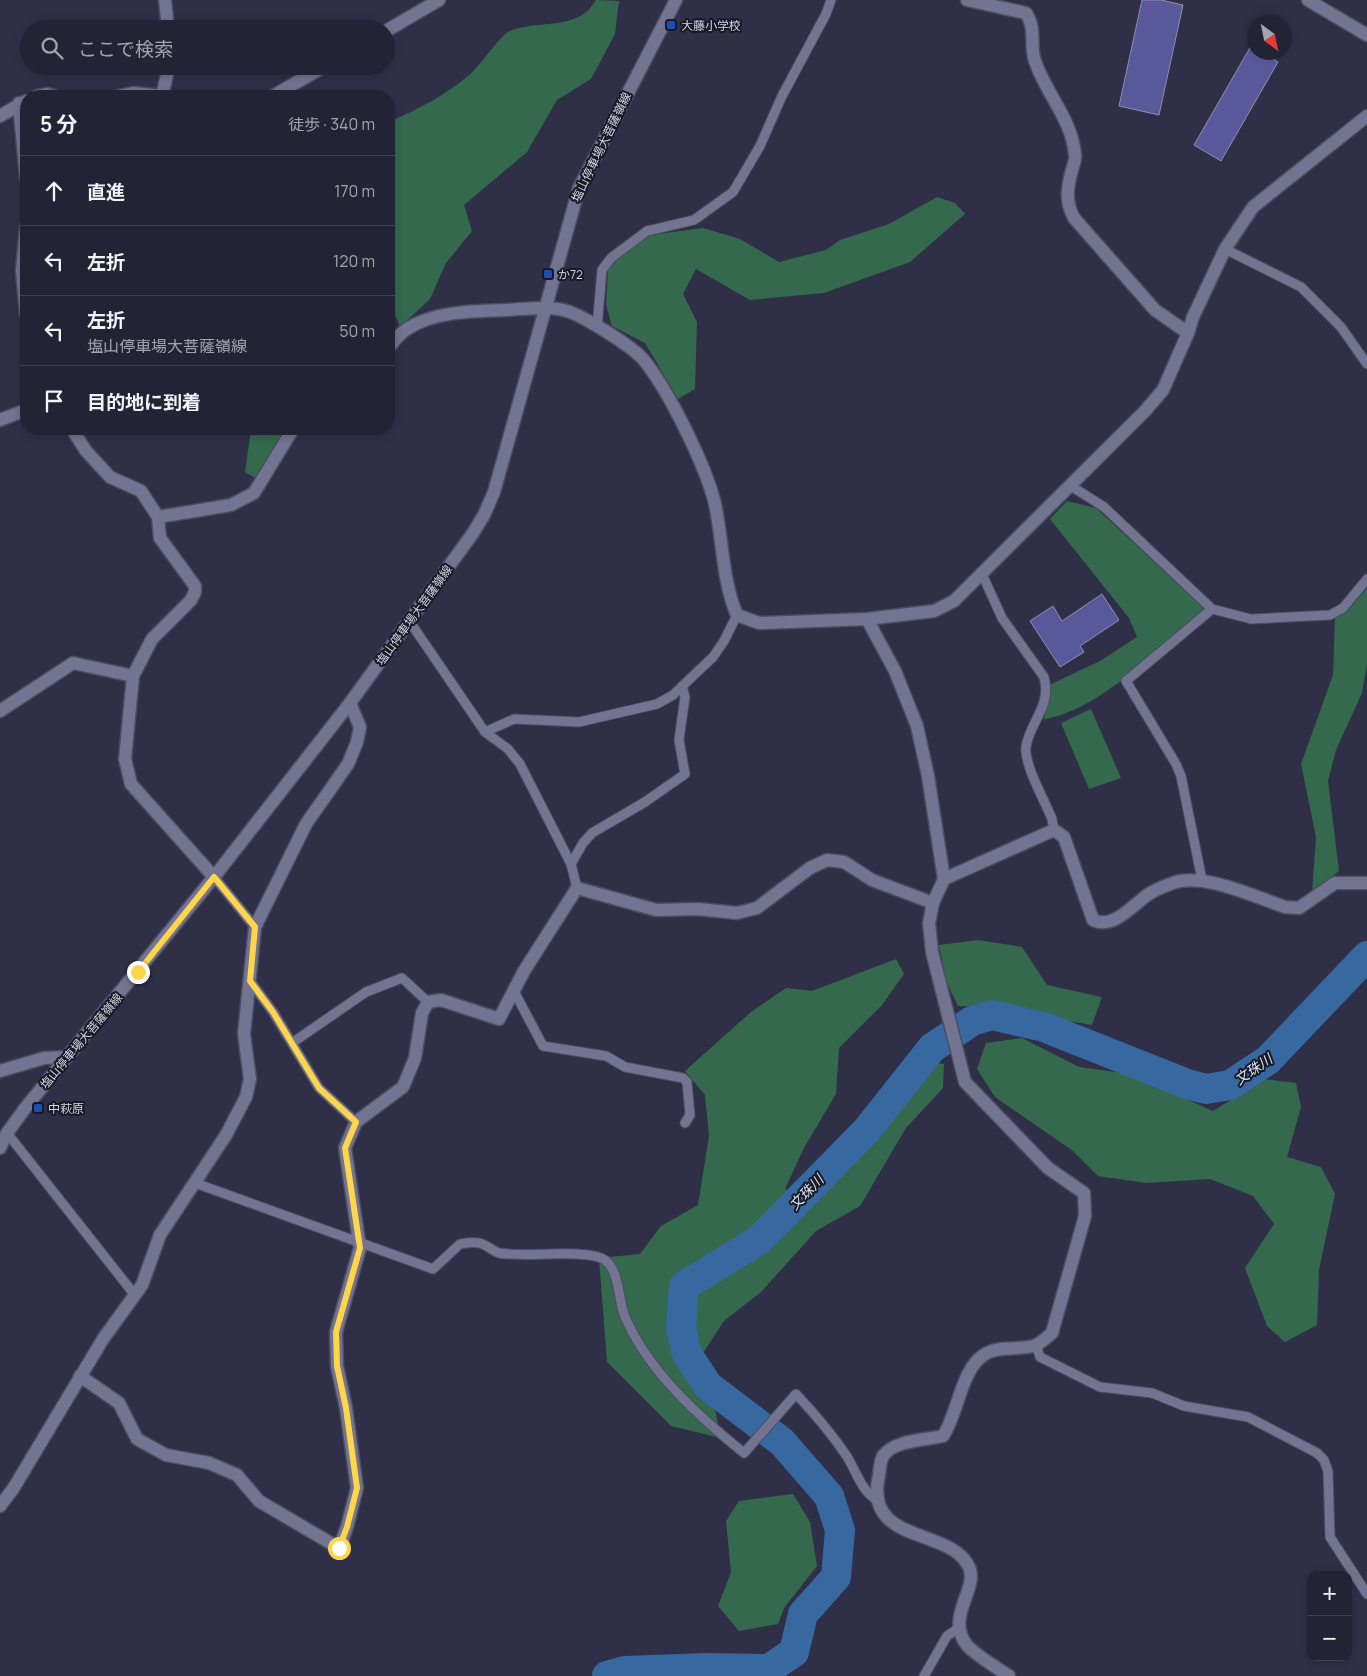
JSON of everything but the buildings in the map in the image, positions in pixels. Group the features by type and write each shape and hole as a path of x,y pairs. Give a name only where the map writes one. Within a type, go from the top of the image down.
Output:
{"street":[{"path":"166,0 166,20"},
{"path":"395,25 439,0"},
{"name":"塩山停車場大菩薩嶺線","path":"0,1148 8,1133 67,1057 214,877 350,702 410,622 484,515 494,492 579,188 676,0"},
{"path":"968,0 1026,13 1032,23 1034,59 1042,80 1066,119 1076,157 1067,188 1068,206 1074,218 1155,310 1188,333"},
{"path":"1308,0 1367,35"},
{"path":"164,90 167,75"},
{"path":"283,90 309,75"},
{"path":"0,116 20,103"},
{"path":"395,341 405,330 438,316 490,310 545,308 570,312 620,341 642,358 656,377 683,426 714,503 730,599 737,615 759,623 867,619 934,611 954,601 982,574 1071,486 1163,390 1193,317 1225,249 1253,207 1367,116"},
{"path":"0,420 20,412"},
{"path":"76,435 86,451 110,477 141,491 158,517 160,538 195,586 195,592 191,600 152,639 132,676 125,759 131,784 214,877"},
{"path":"158,517 230,505 243,500 254,493 261,484 290,435"},
{"path":"867,619 895,671 917,726 928,776 944,879 933,903 929,923 932,952 965,1082 1048,1168 1084,1193 1085,1216 1052,1333 1036,1345 988,1352 976,1361 967,1376 951,1424 943,1436 895,1446 883,1457 877,1482 877,1500 887,1516 897,1526 949,1548 962,1556 970,1566 972,1578 958,1620 966,1644 1009,1676"},
{"path":"0,711 73,663 132,676"},
{"path":"0,1506 13,1489 80,1376 134,1294 142,1285 160,1235 226,1135 246,1097 250,1079 244,1034 255,927 306,824 348,764 357,742 360,727 350,702"},
{"path":"944,879 1054,830 1064,837 1093,920 1101,924 1112,922 1150,893 1176,882 1202,880 1285,907 1298,908 1335,883 1367,883"},
{"path":"80,1376 119,1403 138,1439 166,1455 209,1463 237,1475 260,1501 339,1548 347,1527 357,1488 346,1408 337,1366 336,1332 360,1248 345,1148 356,1122 403,1088 415,1058 422,1013 428,1002 441,1000 499,1019 577,888 656,910 698,909 737,913 756,908 810,868 827,860 844,862 872,880 933,903"},
{"path":"0,1071 10,1070 44,1058 67,1057"}],"lane":[{"path":"598,328 602,270 611,258 647,231 694,220 733,192 760,146 782,96 826,14 831,0"},
{"path":"1225,249 1300,287 1341,327 1367,364"},
{"path":"1071,486 1104,507 1212,609 1251,618 1330,615 1343,608 1367,579"},
{"path":"982,574 1002,618 1044,677 1046,685 1043,704 1026,746 1027,758 1052,819 1054,830"},
{"path":"1202,880 1181,776 1176,764 1126,681 1212,609"},
{"path":"485,732 514,719 579,722 657,704 673,695 713,657 724,641 737,615"},
{"path":"410,622 485,732 508,749 520,764 571,864 577,888"},
{"path":"571,864 583,843 592,833 645,802 685,774 679,740 685,697 682,686"},
{"path":"214,877 255,927"},
{"path":"292,1043 366,992 402,978 428,1002"},
{"path":"250,981 273,1012 319,1088 356,1122"},
{"path":"514,991 543,1046 606,1056 626,1067 683,1078 687,1082 690,1115 685,1123"},
{"path":"8,1133 134,1294"},
{"path":"196,1183 433,1268 460,1244 481,1243 498,1252 543,1256 597,1255 607,1262 614,1274 624,1316 653,1363 702,1419 744,1453 796,1394 819,1418 847,1457 869,1495 877,1500"},
{"path":"1036,1345 1040,1357 1100,1387 1152,1393 1184,1406 1248,1417 1317,1452 1324,1460 1328,1472 1330,1537 1367,1594"},
{"path":"924,1676 947,1636 960,1627"}],"green space":[{"path":"596,0 619,1 615,34 591,79 557,100 527,152 464,205 472,231 446,263 430,299 400,327 395,316 395,119 450,90 473,72 500,39 510,31 569,21 579,17"},
{"path":"937,197 955,203 965,214 910,262 824,293 750,300 696,269 683,294 697,322 695,389 678,399 645,343 612,326 606,305 608,269 630,246 650,235 703,228 740,239 779,262 826,250 840,240 889,224"},
{"path":"250,435 288,435 281,463 255,478 245,472"},
{"path":"1067,501 1096,508 1205,609 1150,657 1108,690 1086,704 1065,714 1044,719 1049,685 1100,661 1137,637 1129,618 1050,519"},
{"path":"1367,588 1367,664 1362,693 1336,750 1328,781 1339,871 1312,892 1316,837 1301,764 1333,675 1335,618 1352,606"},
{"path":"1091,709 1121,778 1089,789 1061,723"},
{"path":"978,940 1022,947 1047,985 1102,997 1092,1025 1056,1019 1021,1009 958,1006 946,981 939,945"},
{"path":"896,959 904,974 882,1005 839,1048 836,1094 804,1148 785,1189 814,1197 867,1141 933,1062 944,1064 943,1088 906,1128 860,1206 816,1231 761,1292 724,1321 703,1353 721,1438 671,1426 607,1362 599,1258 640,1254 661,1226 698,1205 709,1136 705,1095 685,1071 751,1012 786,988 812,991"},
{"path":"1022,1038 1079,1067 1130,1074 1213,1111 1264,1079 1296,1083 1301,1107 1287,1157 1321,1167 1335,1194 1319,1270 1317,1325 1285,1342 1267,1326 1245,1268 1274,1224 1253,1196 1210,1179 1146,1183 1098,1176 1073,1151 995,1097 977,1069 986,1043"},
{"path":"793,1494 810,1522 817,1566 784,1608 778,1624 739,1631 718,1606 731,1572 726,1521 739,1501"}],"waterway":[{"name":"文珠川","path":"607,1676 625,1671 706,1668 769,1669 794,1652 803,1614 836,1577 840,1530 829,1496 782,1442 708,1386 687,1354 681,1328 684,1286 759,1240 867,1130 932,1048 972,1021 992,1015 1044,1027 1187,1084 1206,1089 1230,1085 1268,1060 1367,956"},
{"name":"文珠川","path":"701,1676 706,1668"}],"place":[{"name":"大藤小学校","path":"671,25"},
{"name":"か72","path":"548,274"},
{"name":"中萩原","path":"38,1108"}],"route":[{"path":"138,972 214,877 255,927 250,981 273,1012 319,1088 356,1122 345,1148 360,1248 336,1332 337,1366 346,1408 357,1488 347,1527 339,1548"}]}
